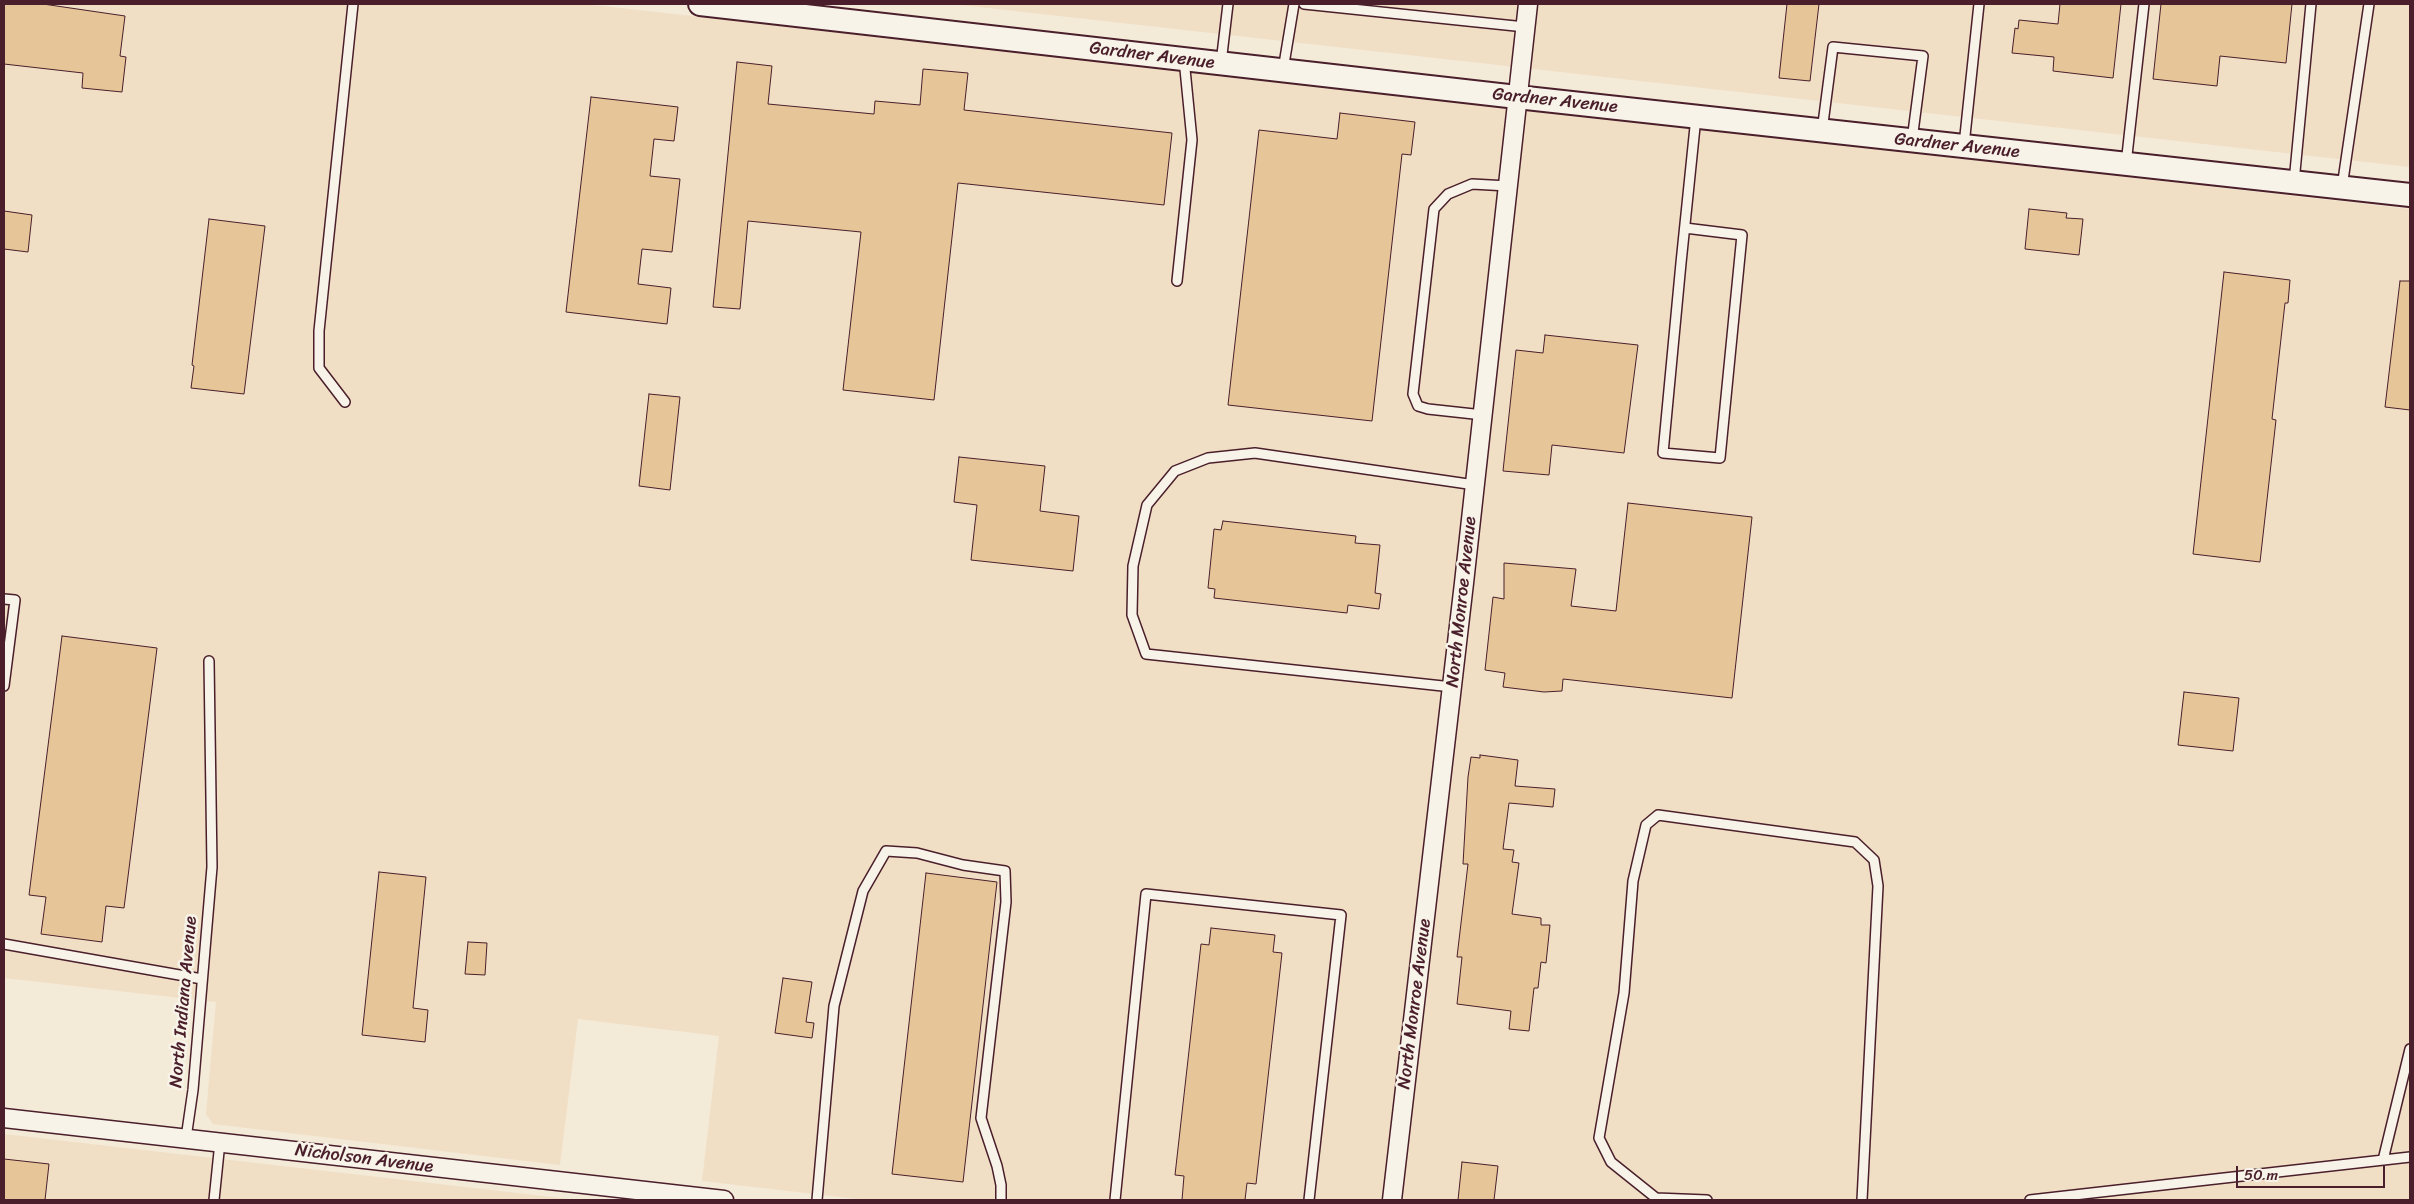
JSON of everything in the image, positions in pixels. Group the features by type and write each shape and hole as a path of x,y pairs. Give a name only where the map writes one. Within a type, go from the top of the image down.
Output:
{"street":[{"name":"Gardner Avenue","path":"700,4 777,8 1184,59 2410,195"},
{"name":"North Monroe Avenue","path":"1392,1200 1452,688 1528,4"},
{"name":"Nicholson Avenue","path":"4,1118 724,1200"}],"lane":[{"path":"345,402 319,368 319,331 352,4"},
{"path":"1221,63 1228,4"},
{"path":"1283,70 1294,4"},
{"path":"1304,4 1525,28"},
{"path":"1964,146 1979,4"},
{"path":"2126,164 2144,4"},
{"path":"2294,183 2311,4"},
{"path":"2342,188 2369,4"},
{"path":"1822,131 1833,47 1923,56 1912,141"},
{"path":"1177,281 1192,140 1184,59"},
{"path":"1685,228 1742,235 1720,458 1663,453 1685,228 1696,117"},
{"path":"1483,415 1428,409 1418,406 1413,394 1415,374 1434,209 1448,194 1472,184 1508,186"},
{"path":"1452,688 1146,654 1132,614 1133,566 1147,505 1175,472 1208,458 1255,453 1475,484"},
{"path":"4,599 15,600 4,686"},
{"name":"North Indiana Avenue","path":"186,1138 193,1090 212,867 209,661"},
{"path":"1707,1200 1656,1198 1611,1162 1599,1138 1624,993 1633,882 1646,825 1658,815 1855,842 1874,860 1878,886 1862,1200"},
{"path":"818,1200 834,1006 863,891 886,851 917,853 963,865 1005,871 1006,902 981,1118 997,1166 1001,1185 1000,1200"},
{"path":"1114,1200 1146,894 1341,914 1309,1200"},
{"path":"4,944 202,979"},
{"path":"2383,1160 2410,1049"},
{"path":"214,1200 220,1142"},
{"path":"2030,1200 2410,1157"}],"shaded area":[{"path":"4,4 585,4 2410,209 2410,1200 866,1200 702,1181 719,1036 578,1019 560,1165 213,1124 206,1114 216,1002 4,978"},
{"path":"952,4 2410,4 2410,167"},
{"path":"4,1134 578,1200 4,1200"}],"building":[{"path":"4,4 43,4 125,16 120,56 126,57 122,92 82,88 83,73 4,64"},
{"path":"1787,4 1819,4 1810,81 1779,78"},
{"path":"2060,4 2121,4 2113,78 2053,71 2054,57 2012,53 2015,28 2018,29 2019,20 2058,24"},
{"path":"2161,4 2292,4 2286,63 2220,56 2217,86 2153,79"},
{"path":"737,62 772,66 768,104 874,114 875,101 920,105 923,69 968,73 964,110 1172,133 1164,205 958,183 934,400 843,390 861,232 748,221 740,309 713,307"},
{"path":"591,97 678,107 674,141 654,139 650,176 680,179 672,252 642,249 638,284 671,288 667,324 566,312"},
{"path":"1340,113 1415,122 1411,155 1402,154 1372,421 1228,405 1259,130 1337,139"},
{"path":"2029,209 2067,213 2066,218 2083,219 2079,255 2025,249"},
{"path":"4,211 32,215 28,252 4,249"},
{"path":"209,219 265,226 244,394 191,388"},
{"path":"2224,272 2290,280 2288,303 2285,303 2272,419 2276,420 2260,562 2193,554"},
{"path":"2400,281 2410,281 2410,410 2385,407"},
{"path":"1545,335 1638,345 1624,453 1552,445 1549,475 1503,471 1516,350 1543,353"},
{"path":"649,394 680,397 670,490 639,486"},
{"path":"959,457 1045,466 1040,511 1079,516 1073,571 971,560 977,505 954,502"},
{"path":"1628,503 1752,517 1732,698 1563,679 1562,691 1544,692 1503,687 1505,673 1485,670 1493,597 1504,599 1504,563 1576,569 1571,606 1616,611"},
{"path":"1223,521 1356,536 1355,543 1380,545 1375,593 1381,594 1379,609 1348,605 1347,613 1214,598 1215,589 1208,588 1214,529 1221,530"},
{"path":"62,636 157,648 124,908 106,906 102,942 41,934 46,897 29,895"},
{"path":"2184,692 2239,698 2233,751 2178,745"},
{"path":"1480,755 1518,760 1515,786 1555,789 1553,807 1509,803 1503,849 1514,850 1512,862 1519,863 1512,914 1541,918 1541,925 1550,925 1546,963 1541,962 1538,988 1534,988 1529,1031 1509,1029 1511,1011 1457,1004 1462,957 1457,957 1468,864 1463,864 1468,777 1471,757 1480,758"},
{"path":"379,872 426,877 413,1008 428,1010 425,1042 362,1035"},
{"path":"926,873 997,882 963,1182 892,1174"},
{"path":"1211,928 1275,935 1273,952 1282,953 1256,1184 1247,1183 1245,1200 1182,1200 1184,1176 1175,1175 1201,944 1209,945"},
{"path":"468,942 487,943 485,975 465,974"},
{"path":"783,978 812,982 806,1022 814,1023 812,1038 775,1033"},
{"path":"4,1159 49,1164 45,1200 4,1200"},
{"path":"1462,1162 1498,1166 1494,1200 1458,1200"}]}
